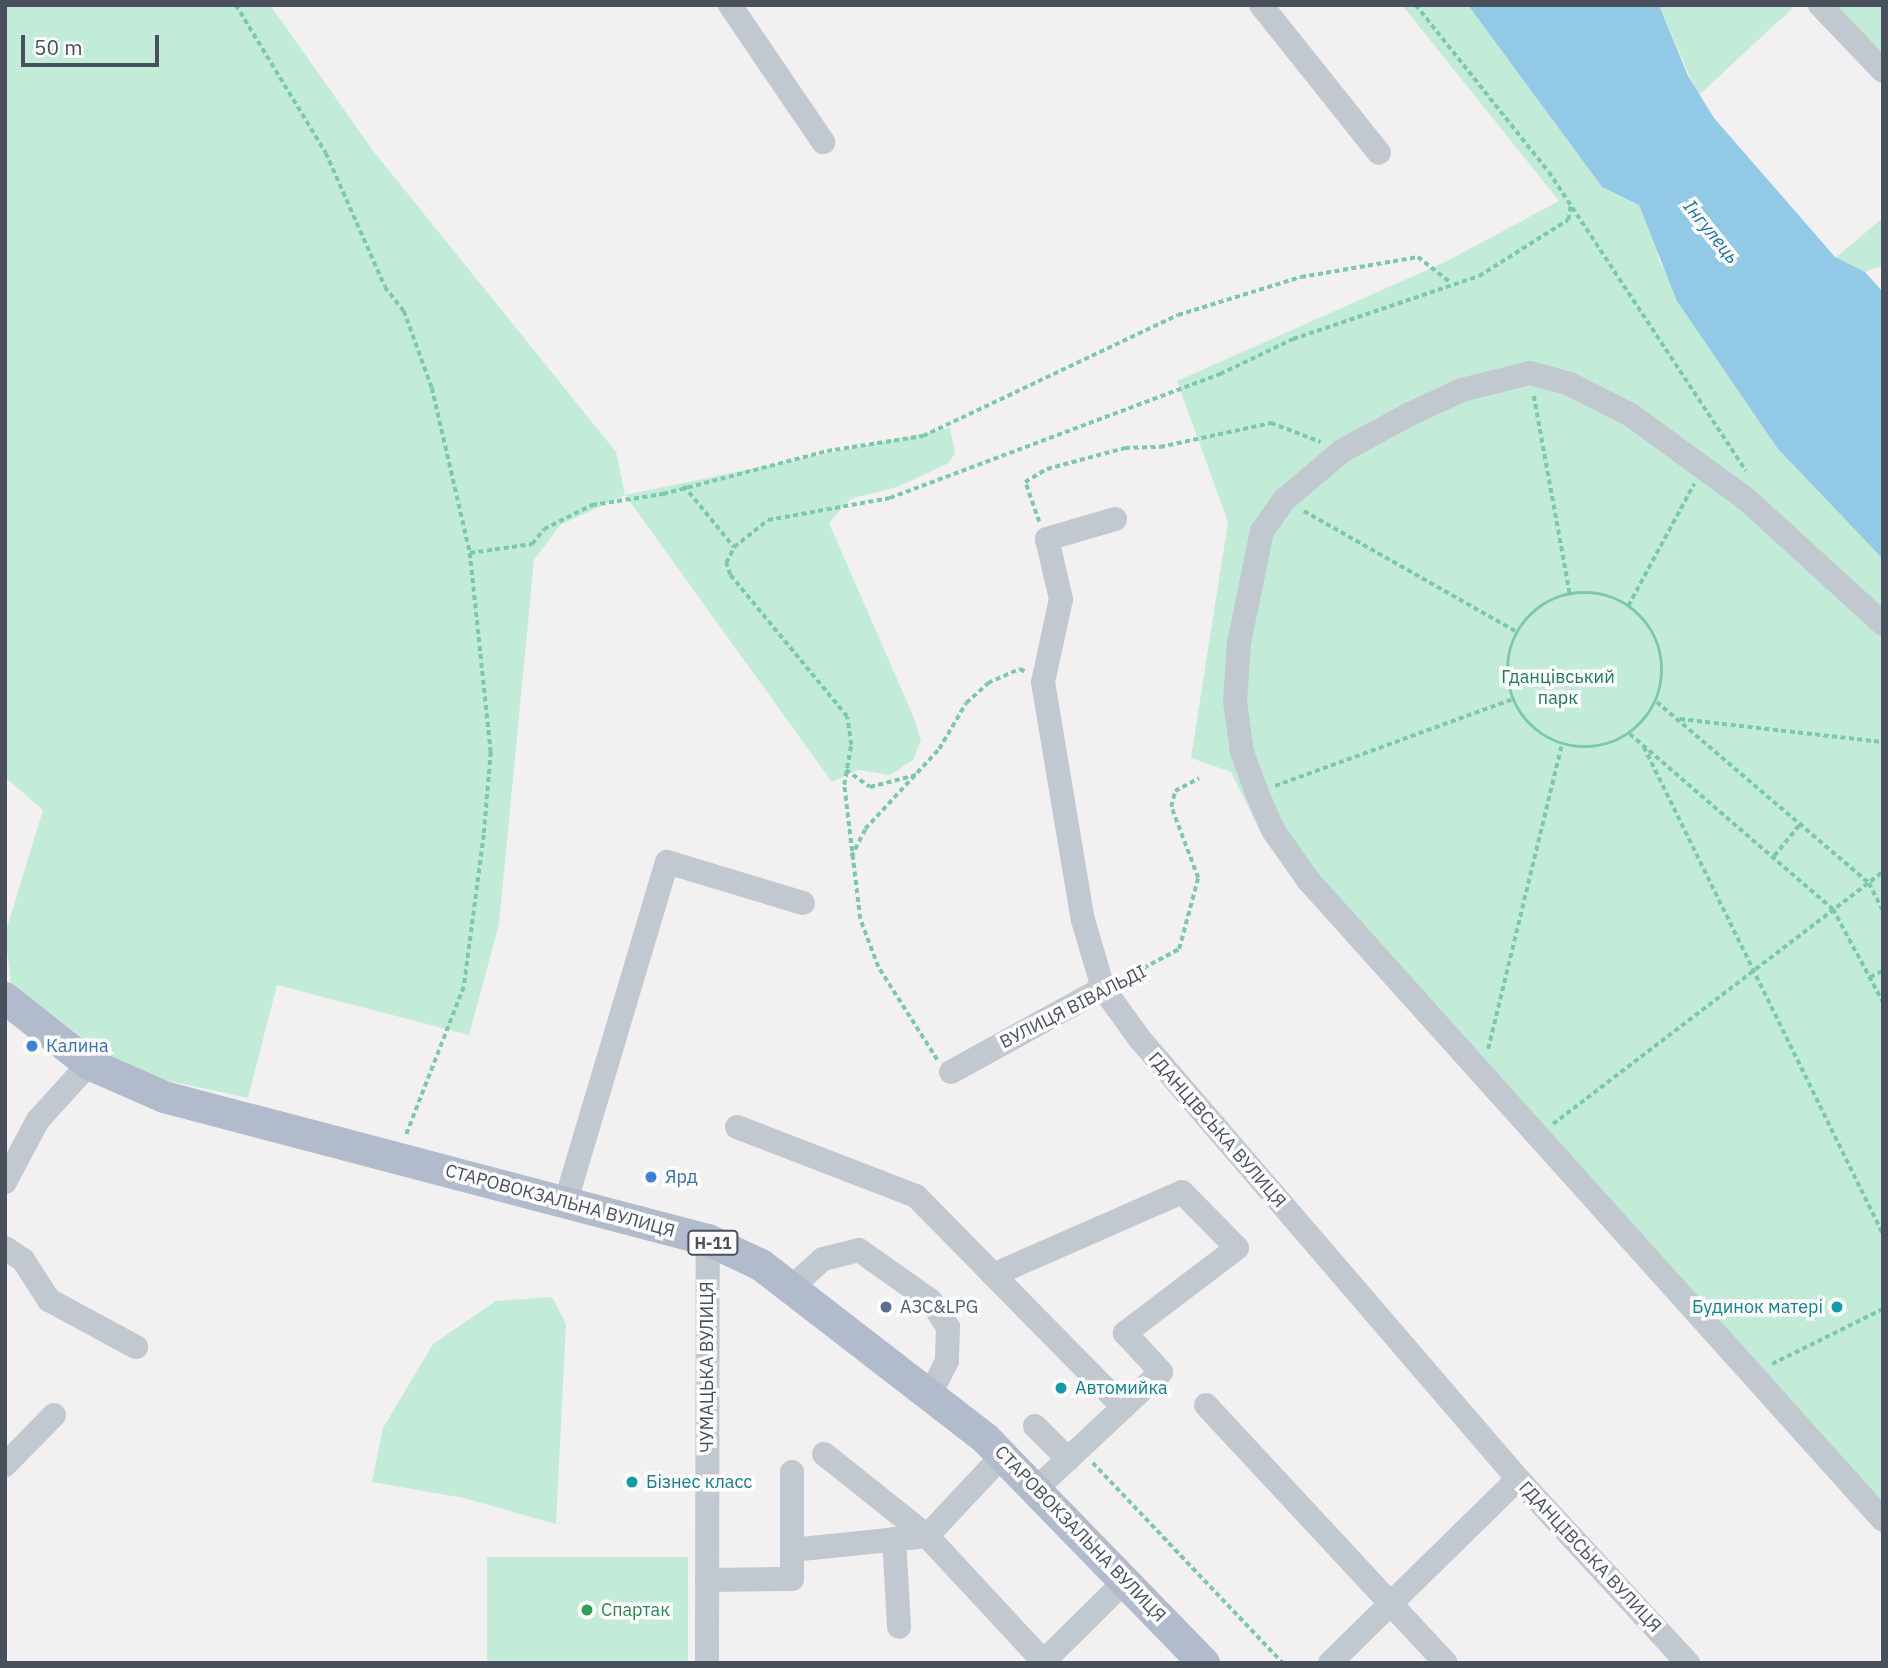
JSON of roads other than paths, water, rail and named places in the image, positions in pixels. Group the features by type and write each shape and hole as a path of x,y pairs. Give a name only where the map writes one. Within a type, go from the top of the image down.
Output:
{"main road":[{"name":"СТАРОВОКЗАЛЬНА ВУЛИЦЯ","path":"5,998 89,1064 164,1097 708,1240 794,1285 931,1393 1038,1487 1204,1663"}],"street":[{"path":"730,5 823,142"},
{"path":"1261,5 1379,153"},
{"path":"1819,5 1883,71"},
{"path":"1883,624 1703,467 1631,415 1570,384 1530,373 1462,390 1342,451 1284,500 1262,531 1239,643 1237,714 1257,793 1273,830 1308,880 1883,1520"},
{"name":"ГДАНЦІВСЬКА ВУЛИЦЯ","path":"1115,519 1047,540 1061,599 1043,682 1083,920 1104,988 1139,1038 1518,1479 1688,1663"},
{"path":"565,1204 667,862 803,902"},
{"name":"ВУЛИЦЯ ВІВАЛЬДІ","path":"951,1072 1104,988"},
{"path":"5,1182 38,1120 89,1064"},
{"path":"737,1127 916,1196 1123,1407"},
{"path":"993,1275 1182,1192 1237,1248 1125,1334 1161,1373 1038,1487"},
{"name":"ЧУМАЦЬКА ВУЛИЦЯ","path":"707,1663 708,1240"},
{"path":"5,1248 23,1260 49,1300 136,1347"},
{"path":"794,1285 823,1259 859,1250 931,1301 948,1327 947,1362 931,1393"},
{"path":"1206,1405 1446,1663"},
{"path":"5,1465 54,1415"},
{"path":"1035,1426 1073,1454"},
{"path":"824,1454 927,1536 1045,1662 1126,1580"},
{"path":"792,1550 927,1536 1003,1455"},
{"path":"707,1580 792,1580 792,1472"},
{"path":"1330,1663 1518,1479"},
{"path":"894,1539 899,1627"}],"water":[{"name":"Інгулець","path":"1468,5 1659,5 1688,76 1714,118 1835,257 1865,272 1883,292 1883,559 1778,449 1677,301 1639,205 1602,187"}],"place":[{"name":"Калина","path":"32,1046"},
{"name":"Ярд","path":"651,1177"},
{"name":"АЗС&LPG","path":"886,1307"},
{"name":"Будинок матері","path":"1837,1307"},
{"name":"Автомийка","path":"1061,1388"},
{"name":"Бізнес класс","path":"632,1482"},
{"name":"Спартак","path":"587,1610"}],"park label":[{"name":"Гданцівський парк","path":"1558,688"}]}
